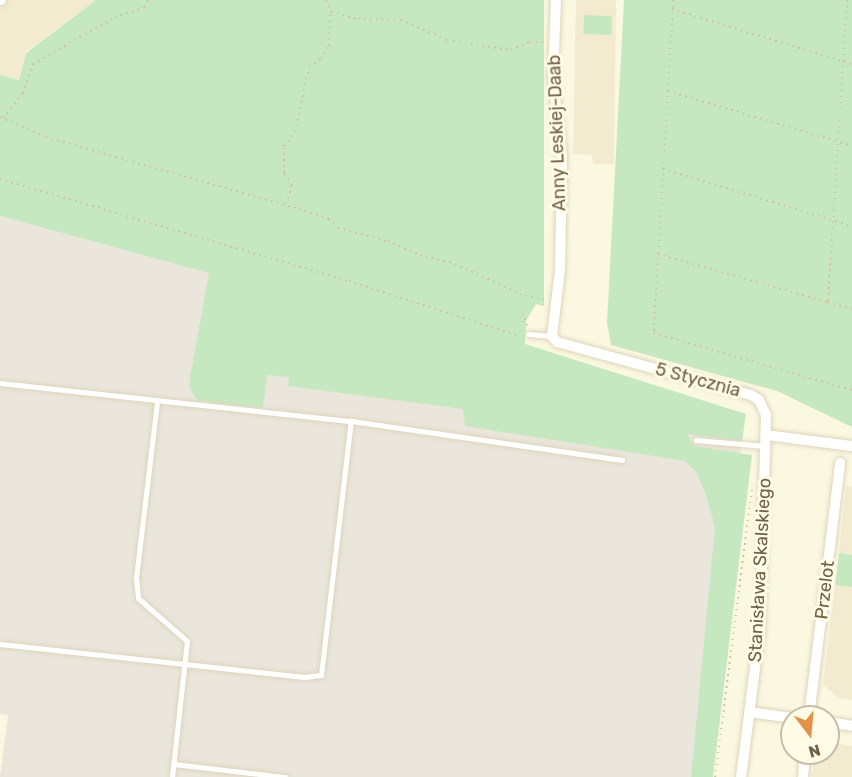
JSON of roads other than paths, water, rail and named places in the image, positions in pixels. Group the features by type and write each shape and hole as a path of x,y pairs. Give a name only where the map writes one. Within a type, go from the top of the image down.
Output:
{"street":[{"name":"Anny Leskiej-Daab","path":"552,336 560,270 562,158 553,79 556,0"},
{"name":"5 Stycznia","path":"552,336 557,342 751,394 764,408 766,441"},
{"path":"766,441 852,446"},
{"name":"Stanisława Skalskiego","path":"741,777 760,629 766,441"},
{"name":"Przelot","path":"810,705 840,463"},
{"path":"749,712 780,716"}],"lane":[{"path":"528,334 552,336"},
{"path":"0,383 157,402 351,421 622,460"},
{"path":"157,402 136,578 138,598 187,641 172,777"},
{"path":"0,644 304,677 321,675 351,421"},
{"path":"696,440 766,441"},
{"path":"174,764 285,777"}]}
